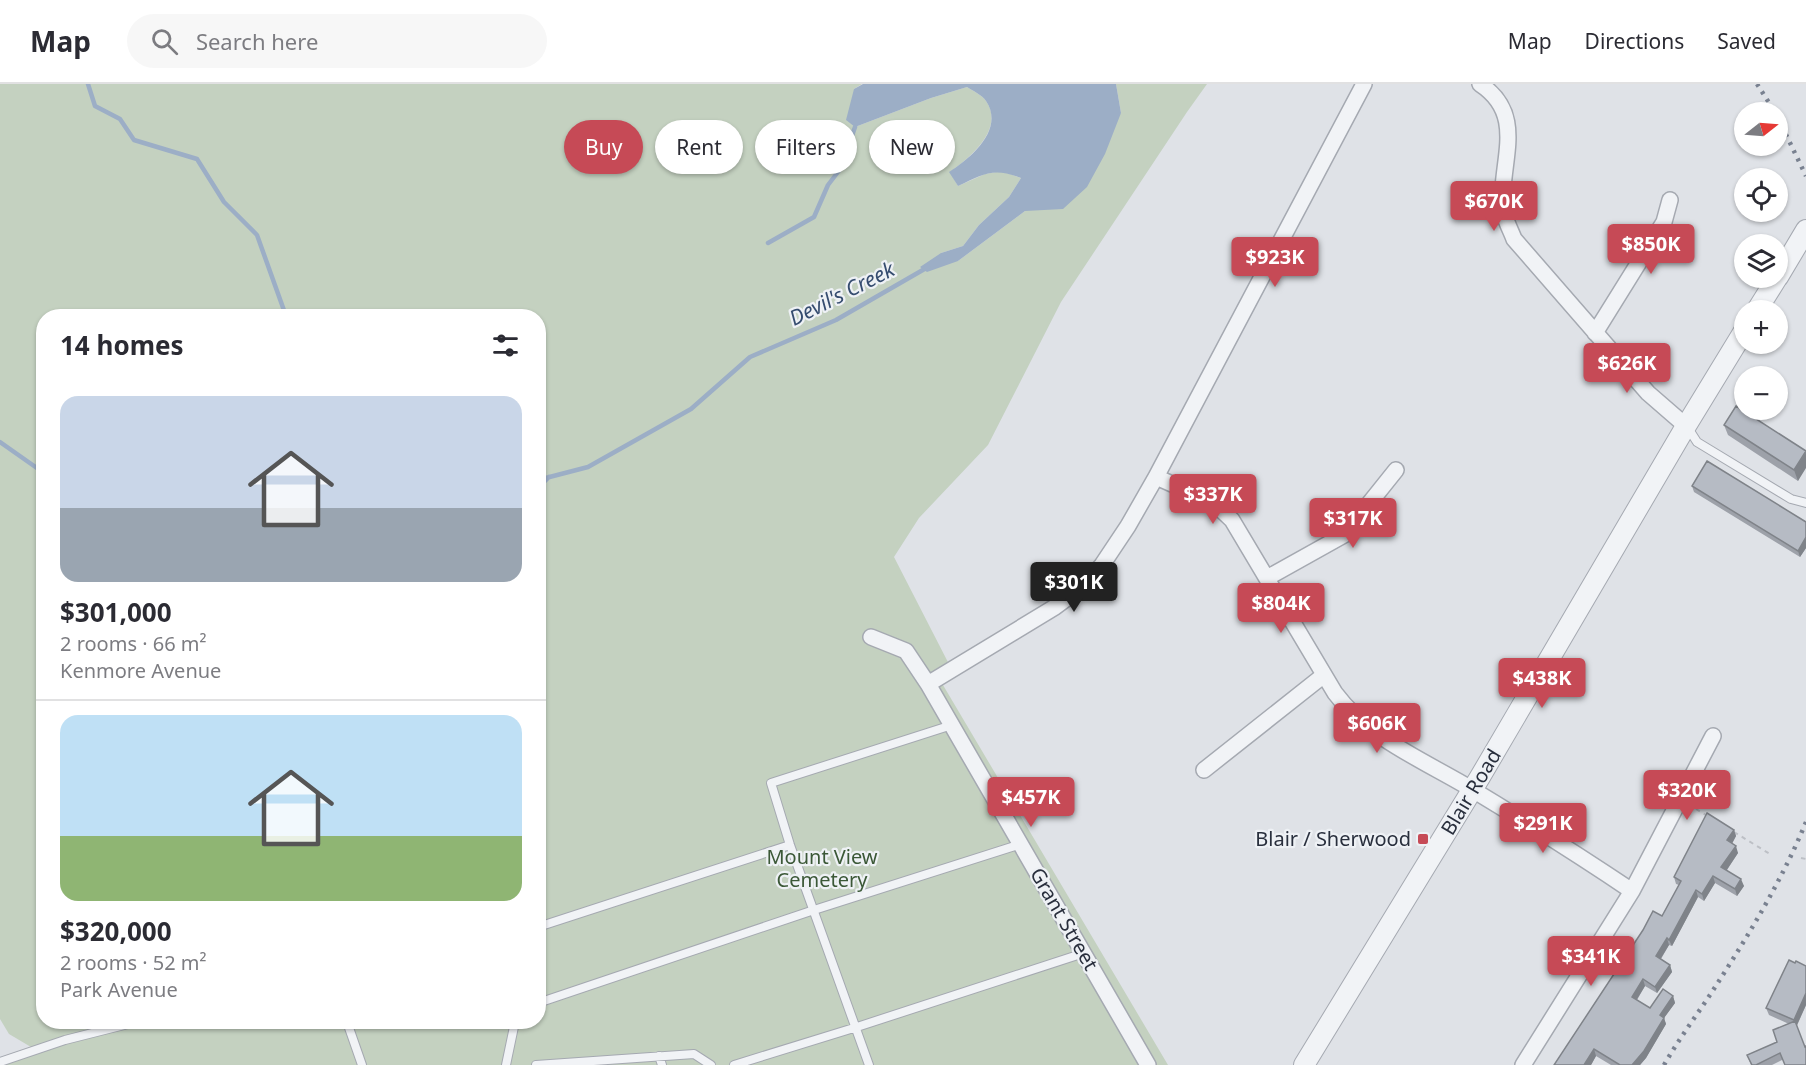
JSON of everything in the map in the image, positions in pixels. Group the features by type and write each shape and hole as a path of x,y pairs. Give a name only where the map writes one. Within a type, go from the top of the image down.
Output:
{"street":[{"path":"928,684 1055,607 1082,587 1102,565 1156,477 1364,84"},
{"path":"1480,84 1490,91 1506,114 1509,136 1503,193 1504,214 1514,239 1648,393 1686,426"},
{"path":"1595,333 1664,222 1670,201"},
{"path":"1788,259 1806,230"},
{"name":"Blair Road","path":"1304,1065 1472,790 1734,347"},
{"path":"1267,578 1344,534 1396,470"},
{"path":"1156,477 1213,502 1232,520 1324,675 1348,711 1377,735 1472,790 1632,891"},
{"name":"Grant Street","path":"871,637 906,651 928,684 1148,1065"},
{"path":"1204,770 1324,675"},
{"path":"1523,1065 1632,891 1713,736"}],"lane":[{"path":"1686,426 1697,442 1791,499 1806,503"},
{"path":"869,1065 790,845 771,783 952,725"},
{"path":"546,1000 814,910 1021,844"},
{"path":"546,924 790,845"},
{"path":"734,1065 1084,953"},
{"path":"0,1062 109,1029"},
{"path":"349,1029 362,1065"},
{"path":"506,1065 514,1029"},
{"path":"536,1065 694,1054 711,1065"},
{"path":"659,1056 662,1065"}],"path":[{"path":"1696,809 1714,820"},
{"path":"1733,832 1770,854"},
{"path":"1801,858 1806,859"}],"green space":[{"name":"Mount View Cemetery","path":"0,84 862,84 854,89 855,120 755,120 755,174 857,174 857,126 869,122 869,174 951,174 958,186 985,174 1002,171 1021,178 1009,197 979,225 963,246 941,253 958,261 1025,211 1121,113 1116,84 1207,84 1061,302 988,445 919,518 894,557 952,670 940,680 1168,1065 0,1065 36,1050 9,1034 0,1019"},
{"path":"967,87 986,101 991,111 991,121 983,141 955,168 955,120 873,120"}],"water":[{"path":"863,84 1116,84 1121,113 1105,154 1087,187 1063,209 1025,211 958,261 927,272 920,267 941,253 963,246 979,225 1009,197 1021,178 1003,173 989,173 958,186 950,174 955,174 955,168 983,142 991,122 991,112 986,101 967,87 869,120 857,126 857,120 846,120 854,89"}],"building":[{"path":"1734,409 1734,420 1758,420 1806,451 1794,470 1724,425"},
{"path":"1707,461 1806,522 1806,537 1798,551 1692,486"},
{"path":"1707,813 1734,830 1727,840 1736,846 1721,867 1741,879 1735,889 1713,876 1702,894 1696,890 1669,940 1667,938 1656,956 1670,965 1655,987 1643,979 1632,997 1650,1008 1663,989 1673,996 1660,1015 1664,1018 1644,1051 1632,1065 1620,1065 1594,1049 1584,1065 1554,1065 1643,930 1653,911 1662,916 1681,881 1674,877"},
{"path":"1789,960 1806,966 1806,993 1794,1020 1766,1008"},
{"path":"1795,1021 1806,1046 1806,1065 1785,1065 1780,1053 1752,1065 1747,1055 1777,1042 1773,1030"}],"waterway":[{"name":"Devil's Creek","path":"88,84 95,106 120,119 134,140 197,159 224,202 257,235 283,309"},
{"path":"768,243 814,217 828,185 836,174"},
{"name":"Devil's Creek","path":"546,478 588,467 691,409 750,357 836,320 928,267"},
{"path":"0,442 36,467"},
{"name":"Devil's Creek","path":"546,480 549,477"}],"railway":[{"path":"1757,84 1769,102"},
{"path":"1788,139 1806,176"},
{"path":"1664,1065 1754,925 1787,864 1806,822"}],"place":[{"name":"Blair / Sherwood","path":"1423,839"}]}
